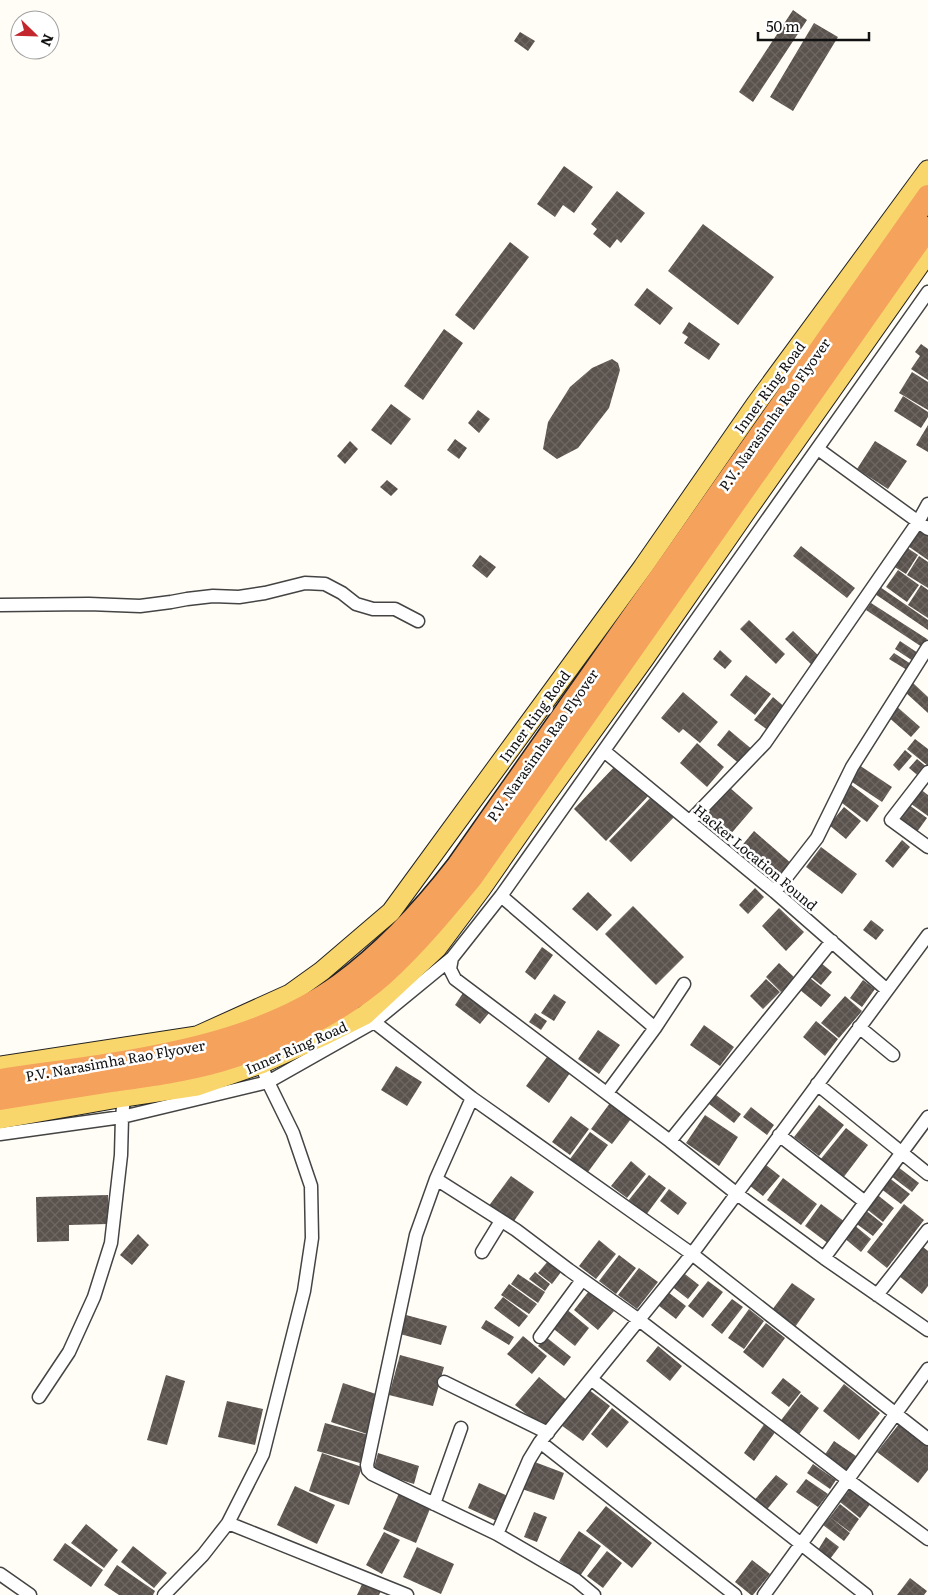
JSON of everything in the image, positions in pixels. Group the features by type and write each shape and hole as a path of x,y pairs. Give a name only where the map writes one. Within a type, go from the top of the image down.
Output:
{"highway":[{"name":"P.V. Narasimha Rao Flyover","path":"0,1080 154,1056 191,1048 246,1032 278,1020 339,986 398,935 429,902 457,867 928,196"},
{"name":"P.V. Narasimha Rao Flyover","path":"0,1099 148,1076 220,1061 254,1049 316,1020 348,1000 389,969 411,949 472,877 928,228"}],"main road":[{"name":"Inner Ring Road","path":"0,1066 196,1036 290,994 322,971 391,912 643,567 756,404 928,170"},
{"name":"Inner Ring Road","path":"0,1119 197,1086 261,1064 370,1019 437,948 476,896 644,660 928,253"}],"street":[{"path":"0,1134 122,1117 268,1082 370,1019 452,958 501,896 928,292"},
{"path":"818,450 923,525"},
{"path":"690,821 765,743 923,525 928,504"},
{"path":"0,605 89,604 140,606 213,596 239,597 305,583 325,584 342,593 356,604 373,608 395,609 418,621"},
{"path":"775,892 817,838 852,767 928,647"},
{"name":"Hacker Location Found","path":"604,751 775,892 887,990"},
{"path":"928,772 891,820 928,847"},
{"path":"501,896 655,1028"},
{"path":"497,1534 529,1460 544,1438 692,1254 928,935"},
{"path":"670,1141 832,941"},
{"path":"452,958 450,970 455,978 737,1194 824,1258 928,1329"},
{"path":"607,1093 655,1028 684,984"},
{"path":"370,1019 472,1098 692,1254 928,1439"},
{"path":"859,1027 893,1055"},
{"path":"164,1595 203,1555 228,1523 263,1454 304,1291 312,1238 311,1186 293,1133 261,1064"},
{"path":"817,1084 928,1174"},
{"path":"39,1397 68,1352 94,1297 111,1243 121,1155 124,1097"},
{"path":"472,1098 436,1179 416,1235 367,1465 368,1470 372,1474 497,1534 576,1580 594,1595"},
{"path":"824,1258 928,1117"},
{"path":"779,1135 865,1202"},
{"path":"436,1179 516,1230 639,1320 928,1539"},
{"path":"482,1252 500,1221"},
{"path":"877,1295 928,1230"},
{"path":"540,1337 582,1280"},
{"path":"764,1595 928,1369"},
{"path":"591,1379 866,1595"},
{"path":"444,1382 544,1438 735,1595"},
{"path":"434,1504 461,1428"},
{"path":"228,1523 407,1595"},
{"path":"0,1574 30,1595"}],"building":[{"path":"793,10 807,20 753,102 739,92"},
{"path":"814,23 838,37 793,111 770,97"},
{"path":"520,32 535,41 528,51 514,41"},
{"path":"564,166 593,187 574,213 563,205 555,217 537,204"},
{"path":"617,191 645,213 621,243 617,239 610,248 593,234 597,229 591,224"},
{"path":"703,224 774,277 738,325 668,271"},
{"path":"510,242 529,257 474,330 455,315"},
{"path":"647,288 673,308 660,325 634,305"},
{"path":"689,322 720,344 709,360 684,343 688,337 682,333"},
{"path":"444,329 463,343 423,400 404,386"},
{"path":"921,344 928,349 928,380 911,369 920,356 915,352"},
{"path":"612,359 618,363 620,370 609,408 578,448 557,459 543,449 548,422 570,387 592,368"},
{"path":"912,372 928,382 928,410 899,393"},
{"path":"903,396 928,412 928,417 921,428 894,411"},
{"path":"391,404 411,419 391,445 371,430"},
{"path":"478,410 490,419 479,433 468,423"},
{"path":"928,425 928,452 916,445"},
{"path":"455,439 467,448 459,459 447,450"},
{"path":"350,441 358,449 345,464 337,456"},
{"path":"875,441 907,461 888,489 857,469"},
{"path":"387,480 398,489 391,496 380,487"},
{"path":"917,528 928,535 928,560 905,544"},
{"path":"903,545 918,555 906,574 890,564"},
{"path":"801,546 855,588 847,598 793,556"},
{"path":"480,555 496,567 487,578 472,566"},
{"path":"919,556 928,562 928,588 907,575"},
{"path":"898,570 919,585 907,602 886,587"},
{"path":"921,585 928,590 928,618 908,605"},
{"path":"880,587 928,620 928,630 875,594"},
{"path":"871,603 927,639 922,647 866,610"},
{"path":"749,620 785,654 776,664 740,629"},
{"path":"793,631 822,659 814,667 785,639"},
{"path":"900,641 918,653 913,661 895,649"},
{"path":"720,650 732,661 725,669 713,659"},
{"path":"894,653 911,664 907,670 889,659"},
{"path":"746,675 771,694 755,715 730,695"},
{"path":"913,683 928,697 928,713 905,692"},
{"path":"683,692 718,722 700,743 683,729 679,733 661,718"},
{"path":"773,697 787,709 769,731 754,720"},
{"path":"895,705 920,727 911,737 886,715"},
{"path":"729,730 754,751 742,766 717,745"},
{"path":"915,739 928,749 928,766 907,749"},
{"path":"697,743 724,767 707,787 680,763"},
{"path":"905,750 912,756 899,771 893,765"},
{"path":"917,759 928,768 922,779 909,768"},
{"path":"618,763 650,794 606,841 574,809"},
{"path":"859,765 892,787 882,802 849,780"},
{"path":"850,784 879,806 867,822 838,800"},
{"path":"916,786 928,795 928,816 907,801"},
{"path":"729,787 753,808 723,843 699,822"},
{"path":"653,795 675,816 631,862 609,841"},
{"path":"905,802 927,818 914,836 892,821"},
{"path":"844,807 861,821 846,839 829,825"},
{"path":"754,831 792,864 772,886 735,854"},
{"path":"902,840 910,847 893,868 885,861"},
{"path":"821,847 857,874 842,894 806,867"},
{"path":"755,888 764,897 748,914 739,905"},
{"path":"588,892 612,915 597,931 572,909"},
{"path":"633,906 684,957 656,985 605,934"},
{"path":"779,908 804,932 786,951 762,926"},
{"path":"871,920 884,930 876,940 863,930"},
{"path":"542,947 553,955 535,980 525,972"},
{"path":"779,963 795,978 781,992 766,977"},
{"path":"821,963 832,972 821,985 810,976"},
{"path":"810,978 831,995 821,1007 800,990"},
{"path":"766,979 780,992 763,1009 750,996"},
{"path":"863,980 875,989 862,1007 850,998"},
{"path":"463,993 489,1013 480,1024 455,1005"},
{"path":"554,994 566,1002 554,1021 541,1013"},
{"path":"845,996 862,1011 839,1038 821,1023"},
{"path":"535,1013 547,1021 541,1030 529,1022"},
{"path":"816,1021 838,1039 825,1056 803,1037"},
{"path":"704,1025 734,1047 720,1066 690,1045"},
{"path":"598,1030 620,1045 599,1074 578,1059"},
{"path":"547,1057 570,1073 549,1103 526,1086"},
{"path":"396,1066 422,1082 407,1106 381,1090"},
{"path":"716,1095 741,1114 734,1123 709,1104"},
{"path":"610,1103 631,1119 612,1144 591,1129"},
{"path":"819,1105 844,1125 819,1156 794,1137"},
{"path":"751,1107 774,1125 767,1135 743,1117"},
{"path":"705,1115 738,1137 719,1166 686,1143"},
{"path":"571,1116 589,1129 570,1155 552,1142"},
{"path":"846,1128 868,1145 843,1178 820,1160"},
{"path":"590,1132 608,1145 588,1172 570,1159"},
{"path":"631,1161 646,1174 627,1198 611,1186"},
{"path":"766,1165 780,1176 763,1196 750,1186"},
{"path":"898,1167 919,1183 912,1192 891,1176"},
{"path":"649,1175 666,1188 646,1215 628,1201"},
{"path":"511,1176 534,1192 512,1224 488,1207"},
{"path":"888,1177 910,1194 901,1204 880,1188"},
{"path":"783,1178 817,1204 801,1225 767,1200"},
{"path":"669,1189 687,1203 678,1215 660,1201"},
{"path":"875,1193 894,1208 883,1222 864,1207"},
{"path":"108,1195 108,1224 69,1225 69,1241 37,1242 36,1197"},
{"path":"821,1204 845,1222 829,1244 805,1226"},
{"path":"904,1204 924,1220 887,1268 867,1252"},
{"path":"864,1209 883,1224 873,1236 854,1222"},
{"path":"853,1224 871,1239 861,1252 843,1237"},
{"path":"138,1234 149,1245 132,1265 120,1255"},
{"path":"599,1240 616,1254 596,1279 579,1266"},
{"path":"918,1243 928,1251 928,1286 922,1294 895,1273"},
{"path":"619,1255 636,1268 616,1294 599,1281"},
{"path":"548,1261 561,1272 552,1284 538,1273"},
{"path":"639,1268 658,1282 637,1309 618,1295"},
{"path":"681,1271 699,1285 688,1299 670,1285"},
{"path":"535,1272 550,1284 545,1291 529,1279"},
{"path":"518,1274 545,1292 538,1303 511,1284"},
{"path":"708,1281 723,1292 703,1318 688,1306"},
{"path":"792,1283 815,1299 795,1327 772,1310"},
{"path":"509,1284 537,1304 529,1314 501,1295"},
{"path":"664,1289 686,1306 676,1319 654,1302"},
{"path":"589,1291 614,1311 598,1330 574,1310"},
{"path":"503,1297 528,1316 519,1327 494,1308"},
{"path":"732,1299 743,1307 722,1334 711,1325"},
{"path":"565,1308 589,1328 575,1346 550,1326"},
{"path":"749,1309 764,1321 744,1349 728,1338"},
{"path":"406,1315 447,1326 441,1345 400,1334"},
{"path":"486,1320 514,1337 509,1345 481,1328"},
{"path":"766,1323 785,1338 763,1368 743,1352"},
{"path":"523,1336 547,1356 532,1374 507,1354"},
{"path":"546,1337 571,1357 564,1366 538,1346"},
{"path":"658,1346 682,1366 670,1381 646,1361"},
{"path":"400,1355 444,1367 433,1406 389,1395"},
{"path":"166,1375 185,1381 167,1445 147,1440"},
{"path":"539,1377 569,1402 546,1430 515,1405"},
{"path":"783,1378 801,1392 789,1407 771,1393"},
{"path":"343,1383 379,1395 367,1434 331,1422"},
{"path":"844,1384 880,1413 859,1440 823,1411"},
{"path":"588,1389 610,1406 583,1441 561,1425"},
{"path":"801,1394 819,1408 797,1437 779,1423"},
{"path":"227,1401 263,1409 255,1445 218,1437"},
{"path":"612,1408 629,1422 607,1448 591,1434"},
{"path":"325,1423 369,1435 360,1463 317,1451"},
{"path":"765,1423 776,1431 754,1461 744,1453"},
{"path":"899,1424 928,1446 928,1470 918,1483 877,1452"},
{"path":"834,1441 856,1456 846,1472 824,1456"},
{"path":"322,1453 362,1467 349,1505 309,1491"},
{"path":"378,1453 419,1466 414,1484 373,1471"},
{"path":"532,1461 564,1473 554,1500 522,1489"},
{"path":"813,1464 836,1480 830,1489 807,1473"},
{"path":"776,1475 788,1484 764,1513 752,1503"},
{"path":"806,1479 828,1494 818,1507 796,1492"},
{"path":"479,1483 510,1497 499,1522 468,1508"},
{"path":"295,1486 335,1505 317,1544 277,1525"},
{"path":"851,1488 871,1503 860,1518 840,1502"},
{"path":"400,1491 432,1504 416,1543 383,1529"},
{"path":"840,1504 859,1519 850,1532 830,1517"},
{"path":"606,1506 652,1543 632,1568 586,1531"},
{"path":"534,1512 547,1517 537,1542 524,1537"},
{"path":"830,1517 850,1533 844,1541 823,1525"},
{"path":"86,1524 118,1550 104,1568 71,1543"},
{"path":"579,1531 601,1546 580,1576 559,1561"},
{"path":"384,1532 400,1540 382,1574 366,1565"},
{"path":"826,1537 839,1547 830,1559 818,1550"},
{"path":"65,1543 103,1570 91,1587 53,1560"},
{"path":"133,1546 167,1573 154,1588 121,1562"},
{"path":"417,1547 454,1564 441,1594 403,1577"},
{"path":"607,1551 622,1563 603,1588 587,1576"},
{"path":"752,1560 770,1574 751,1595 735,1582"},
{"path":"117,1565 155,1591 153,1595 119,1595 104,1585"},
{"path":"910,1578 927,1591 924,1595 897,1595"},
{"path":"363,1582 381,1591 379,1595 357,1595"}]}
